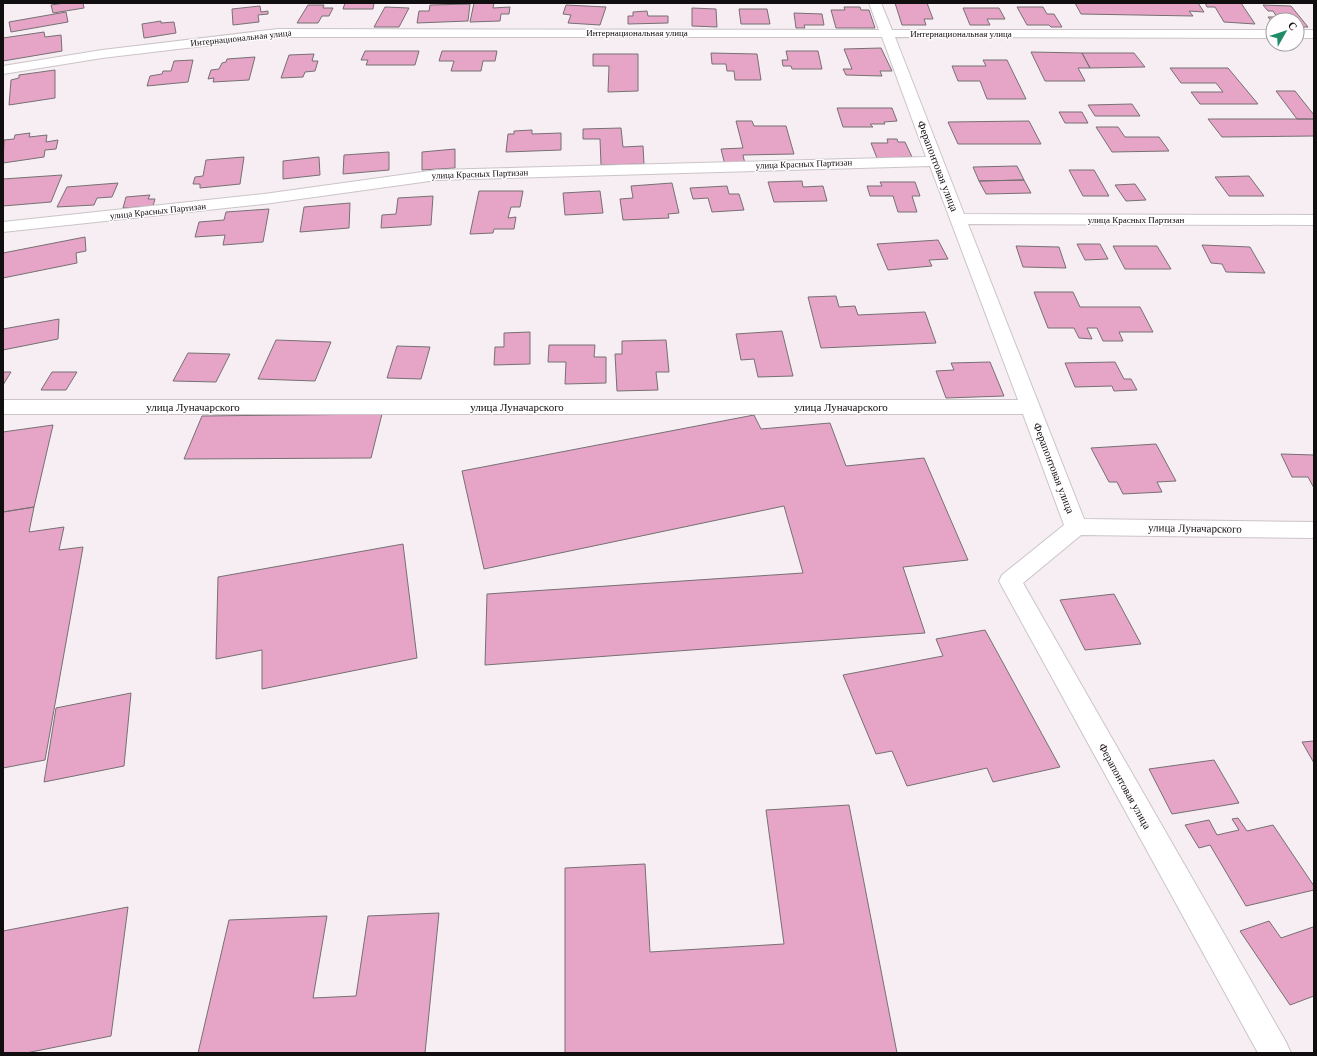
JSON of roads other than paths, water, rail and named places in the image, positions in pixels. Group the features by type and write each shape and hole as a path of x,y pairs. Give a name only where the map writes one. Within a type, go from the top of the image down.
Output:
{"street":[{"name":"Ферапонтовая улица","path":"876,3 1076,527 1010,581 1275,1053"},
{"name":"Интернациональная улица","path":"3,70 102,54 278,33 1265,34"},
{"name":"улица Красных Партизан","path":"3,227 264,199 437,174 936,161"},
{"name":"улица Красных Партизан","path":"958,219 1314,220"},
{"name":"улица Луначарского","path":"3,407 1031,407"},
{"name":"улица Луначарского","path":"1076,527 1314,530"}]}
